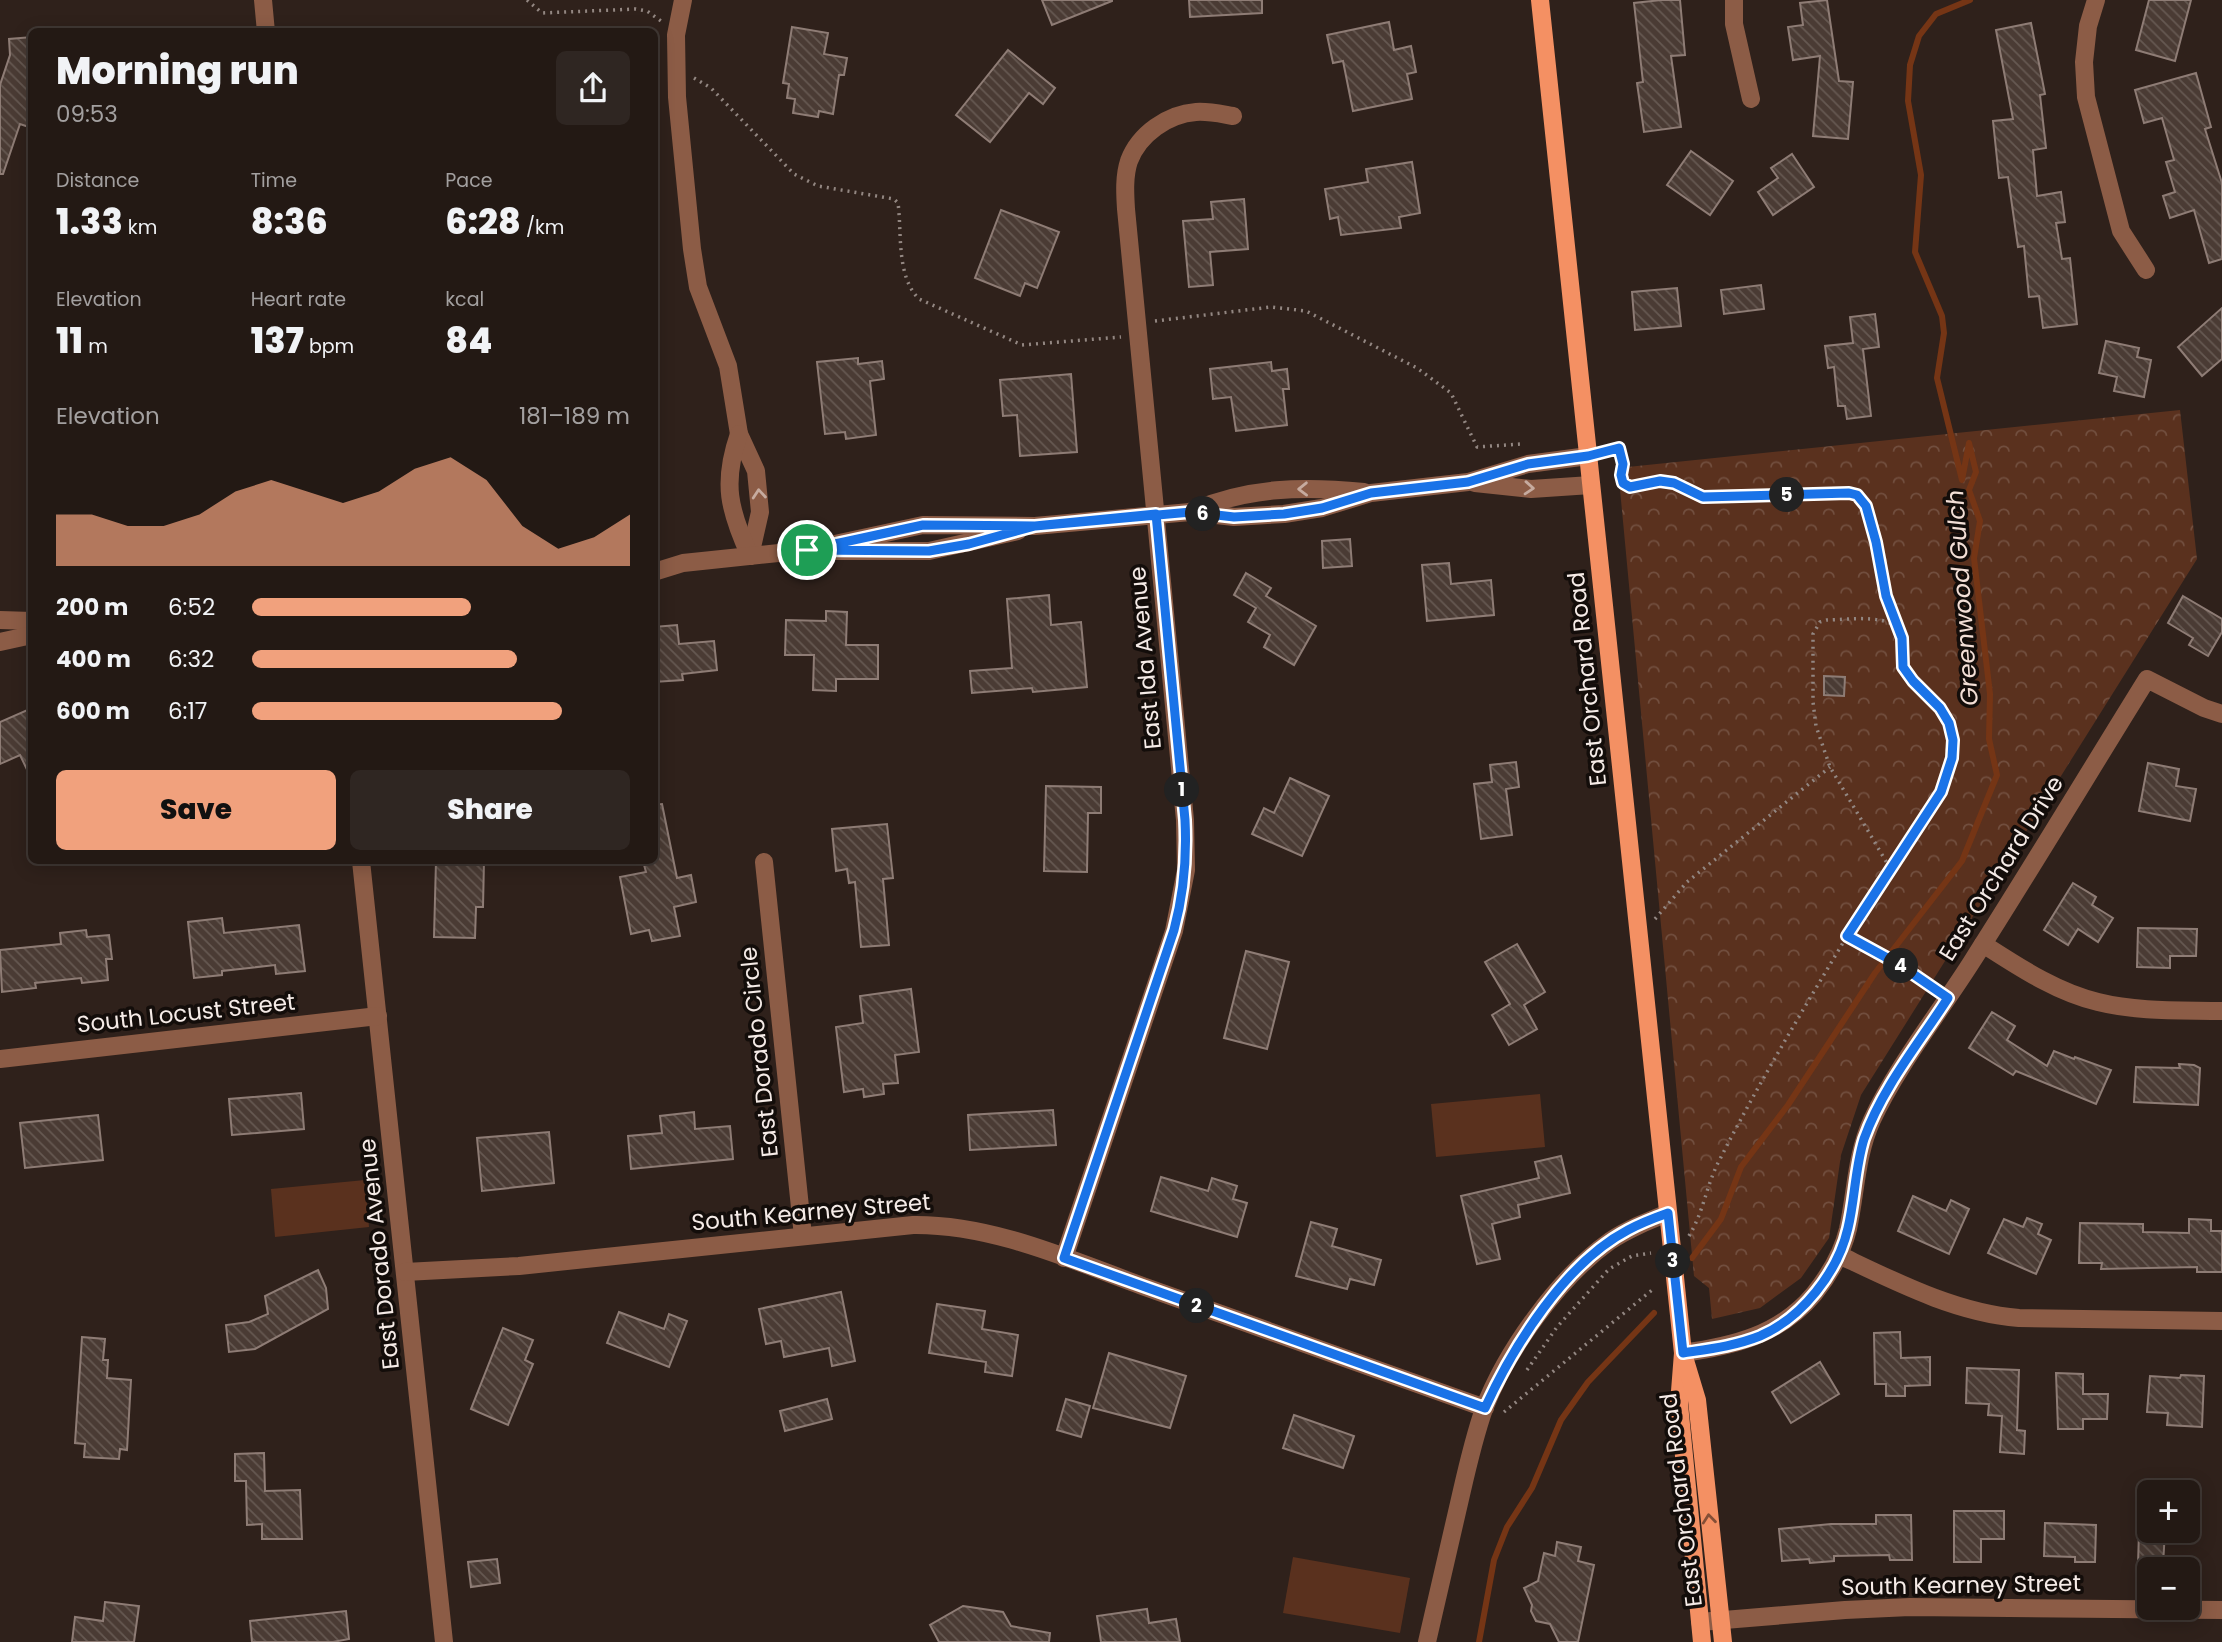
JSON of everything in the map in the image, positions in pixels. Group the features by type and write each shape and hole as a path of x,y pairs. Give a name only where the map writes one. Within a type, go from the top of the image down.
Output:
{"main road":[{"name":"East Orchard Road","path":"1540,0 1683,1353 1696,1399 1723,1642"},
{"name":"East Orchard Road","path":"1683,1353 1679,1404 1702,1642"}],"street":[{"path":"263,0 266,28"},
{"path":"682,0 677,29 677,97 694,270 729,366 739,434 756,471 759,523 750,556"},
{"path":"1734,0 1734,24 1751,99"},
{"path":"2096,0 2088,26 2084,62 2086,97 2121,231 2146,270"},
{"name":"East Ida Avenue","path":"1064,1258 1174,930 1184,888 1185,820 1125,180 1129,160 1143,138 1155,127 1175,117 1205,112 1233,116"},
{"path":"739,434 729,468 732,511 750,556"},
{"path":"658,571 683,563 807,550 923,525 1035,526 1191,512 1234,517 1267,516 1322,508 1371,493 1468,482 1528,464 1588,456"},
{"path":"1468,482 1531,489 1591,485"},
{"path":"1191,512 1232,496 1267,491 1319,488 1371,493"},
{"path":"807,550 929,551 969,544 1035,526"},
{"path":"658,560 683,563"},
{"path":"0,620 28,621"},
{"path":"0,642 28,636"},
{"name":"East Orchard Drive","path":"1683,1353 1734,1345 1769,1332 1812,1296 1833,1267 1848,1229 1858,1164 1871,1121 2147,679 2222,714"},
{"name":"East Dorado Circle","path":"764,862 803,1236"},
{"name":"East Dorado Avenue","path":"361,864 444,1642"},
{"path":"1983,944 2052,985 2096,1002 2137,1008 2222,1011"},
{"name":"South Locust Street","path":"0,1059 378,1016"},
{"path":"1427,1642 1465,1477 1485,1408 1504,1365 1534,1321 1596,1252 1627,1231 1668,1213"},
{"name":"South Kearney Street","path":"405,1272 519,1266 914,1225 944,1225 990,1234 1064,1258 1485,1408"},
{"path":"1839,1255 1956,1305 1987,1314 2019,1318 2222,1321"},
{"name":"South Kearney Street","path":"1700,1622 1910,1607 2222,1610"}],"path":[{"path":"527,0 537,10 549,14 625,9 647,12 663,22 688,74 711,88 794,174 827,188 894,199 898,203 899,233 907,277 919,299 1022,345 1272,307 1306,311 1417,368 1451,393 1477,447 1525,444"},
{"path":"1588,456 1619,448 1623,464 1623,483 1630,487 1660,481 1674,483 1703,497 1849,493 1857,495 1866,506 1886,596 1900,628 1903,667 1940,708 1949,723 1953,740 1952,758 1941,792 1847,936 1762,1079 1717,1164 1704,1208 1689,1237"},
{"path":"1890,868 1830,767 1815,726 1813,634 1821,622 1827,620 1882,620 1892,622 1900,628"},
{"path":"1638,930 1657,918 1687,882 1830,767"},
{"path":"1847,936 1900,965 1948,998"},
{"path":"1521,1380 1557,1327 1609,1269 1632,1256 1651,1253"},
{"path":"1509,1402 1503,1413 1652,1290"}],"green space":[{"path":"2180,410 2197,559 1861,1095 1841,1155 1829,1238 1801,1278 1760,1308 1712,1319 1709,1288 1694,1276 1618,468"},
{"path":"1540,1094 1545,1147 1436,1157 1431,1104"},
{"path":"365,1180 369,1227 275,1237 271,1189"},
{"path":"1293,1557 1410,1578 1400,1633 1283,1613"}],"building":[{"path":"1042,0 1112,0 1112,1 1052,25"},
{"path":"1189,0 1262,0 1262,13 1190,17"},
{"path":"1680,0 1685,55 1671,56 1681,127 1644,132 1637,83 1643,82 1634,3"},
{"path":"1827,0 1839,81 1853,82 1848,139 1813,136 1820,56 1793,60 1788,27 1803,25 1800,3"},
{"path":"2149,0 2191,0 2175,61 2136,50"},
{"path":"1389,22 1394,50 1411,46 1416,72 1407,74 1412,99 1353,111 1343,61 1333,63 1327,35"},
{"path":"2031,23 2045,94 2040,95 2046,148 2033,150 2037,196 2061,192 2065,222 2056,223 2062,259 2070,258 2077,324 2043,328 2039,296 2029,297 2024,246 2018,247 2008,177 1999,178 1993,121 2013,119 1996,30"},
{"path":"792,27 828,33 824,54 847,58 844,75 839,75 833,114 819,111 818,117 793,113 795,99 787,98 789,84 783,83"},
{"path":"28,37 28,127 20,124 3,174 0,174 0,85 10,55 9,39"},
{"path":"1008,50 1055,88 1043,104 1029,93 990,142 956,115"},
{"path":"2196,73 2211,127 2205,129 2222,183 2222,259 2209,263 2194,210 2170,218 2163,196 2175,192 2166,162 2174,160 2162,118 2144,123 2135,90"},
{"path":"1691,151 1733,181 1710,215 1667,185"},
{"path":"1792,154 1814,187 1773,215 1758,192 1778,178 1771,168"},
{"path":"1412,162 1420,213 1399,217 1401,228 1341,235 1338,217 1330,219 1325,189 1368,182 1366,169"},
{"path":"1244,199 1248,249 1210,252 1213,285 1189,287 1183,221 1213,219 1211,202"},
{"path":"1001,210 1059,232 1037,288 1025,283 1020,296 975,278"},
{"path":"1761,285 1764,309 1724,314 1721,290"},
{"path":"1677,288 1681,326 1635,330 1632,292"},
{"path":"2222,308 2222,359 2202,376 2178,347"},
{"path":"1875,314 1879,347 1863,349 1871,416 1847,419 1845,406 1838,406 1834,367 1828,368 1825,346 1853,343 1850,317"},
{"path":"2106,341 2139,348 2137,357 2151,360 2144,397 2114,391 2117,377 2099,373"},
{"path":"858,358 858,364 882,361 884,379 870,381 876,435 846,439 845,432 825,434 817,362"},
{"path":"1271,362 1272,371 1287,369 1289,389 1283,389 1287,425 1236,431 1231,397 1213,399 1210,369"},
{"path":"1071,374 1077,452 1020,456 1017,415 1003,416 1000,380"},
{"path":"1350,539 1352,566 1323,568 1322,541"},
{"path":"1449,563 1451,584 1491,580 1494,615 1427,621 1422,565"},
{"path":"1246,573 1271,588 1266,596 1316,626 1294,665 1264,647 1270,635 1248,622 1256,608 1234,595"},
{"path":"1049,595 1051,625 1081,622 1087,687 1033,692 1032,688 972,693 970,671 1012,668 1007,599"},
{"path":"2183,596 2222,619 2222,632 2208,656 2189,645 2193,638 2168,623"},
{"path":"826,611 847,612 846,645 878,645 878,679 836,679 836,691 813,690 814,655 785,655 786,620 826,621"},
{"path":"677,625 679,644 714,641 717,670 682,674 683,680 658,682 658,627"},
{"path":"1824,676 1845,677 1844,696 1824,695"},
{"path":"28,710 28,772 20,755 0,764 0,722"},
{"path":"1516,762 1519,787 1506,789 1512,835 1481,839 1474,784 1492,782 1490,765"},
{"path":"2148,763 2179,769 2176,786 2196,789 2190,821 2139,811"},
{"path":"1290,778 1329,796 1302,856 1252,834 1264,808 1274,813"},
{"path":"1046,786 1101,787 1101,813 1088,813 1087,872 1044,871"},
{"path":"658,804 662,804 677,878 691,875 696,902 674,907 680,936 652,941 649,930 631,934 620,877 646,872 644,864 658,864"},
{"path":"887,824 893,878 883,879 889,945 861,947 855,882 849,883 847,869 836,871 832,829"},
{"path":"436,864 484,864 483,907 476,907 475,938 434,937"},
{"path":"2073,883 2096,897 2092,905 2113,918 2098,942 2078,929 2068,945 2044,930"},
{"path":"222,918 224,933 299,925 305,971 276,974 275,965 222,971 222,975 194,978 188,922"},
{"path":"2138,928 2197,929 2196,956 2170,956 2170,968 2137,967"},
{"path":"86,930 87,937 109,935 112,959 106,959 108,980 82,983 81,978 35,983 36,988 2,992 0,950 61,944 60,933"},
{"path":"1517,944 1545,992 1524,1005 1537,1029 1509,1045 1492,1015 1510,1004 1485,962"},
{"path":"1246,951 1289,962 1267,1049 1224,1038"},
{"path":"911,989 919,1052 895,1055 898,1083 883,1084 884,1094 864,1097 863,1089 844,1092 836,1027 863,1023 860,996"},
{"path":"1992,1012 2015,1026 2007,1040 2047,1066 2054,1051 2111,1070 2096,1104 2016,1071 2013,1075 1969,1048"},
{"path":"2179,1064 2200,1068 2198,1105 2134,1102 2136,1067 2180,1068"},
{"path":"301,1093 304,1129 232,1135 229,1099"},
{"path":"1053,1110 1056,1145 970,1150 968,1115"},
{"path":"694,1112 695,1129 730,1126 733,1159 631,1169 628,1136 662,1133 660,1116"},
{"path":"98,1115 103,1160 25,1168 20,1123"},
{"path":"549,1132 554,1183 482,1191 477,1138"},
{"path":"1561,1156 1570,1193 1518,1205 1520,1217 1492,1224 1500,1259 1477,1264 1461,1196 1539,1178 1535,1162"},
{"path":"1161,1177 1208,1191 1212,1178 1237,1186 1233,1199 1247,1203 1237,1237 1151,1211"},
{"path":"1913,1196 1946,1211 1951,1200 1969,1209 1949,1254 1898,1231"},
{"path":"2027,1218 2042,1224 2038,1234 2051,1240 2036,1274 1988,1253 2004,1219 2023,1227"},
{"path":"2189,1219 2211,1220 2211,1231 2222,1231 2222,1272 2197,1272 2197,1267 2101,1269 2102,1263 2079,1263 2080,1223 2143,1224 2143,1232 2189,1233"},
{"path":"1311,1222 1337,1229 1332,1246 1381,1260 1374,1285 1350,1279 1347,1289 1296,1276"},
{"path":"318,1270 326,1288 328,1309 255,1349 229,1352 226,1325 249,1322 268,1314 265,1296"},
{"path":"841,1292 855,1361 832,1366 829,1348 784,1357 781,1341 766,1344 759,1309"},
{"path":"937,1304 985,1311 982,1329 1018,1335 1012,1376 985,1372 986,1362 929,1353"},
{"path":"619,1312 664,1329 669,1314 687,1321 669,1367 607,1343"},
{"path":"503,1328 533,1340 525,1360 533,1364 508,1425 471,1409"},
{"path":"1900,1332 1901,1358 1930,1357 1930,1385 1905,1386 1905,1396 1886,1396 1886,1384 1875,1384 1874,1333"},
{"path":"82,1337 105,1339 103,1360 108,1360 107,1378 131,1380 127,1450 120,1449 119,1459 84,1457 85,1444 75,1443"},
{"path":"1109,1353 1186,1376 1170,1428 1093,1408"},
{"path":"1820,1362 1839,1394 1791,1423 1772,1392"},
{"path":"1967,1368 2019,1370 2017,1430 2025,1431 2024,1454 2000,1452 2002,1416 1988,1415 1989,1404 1966,1403"},
{"path":"2056,1373 2083,1374 2083,1394 2108,1394 2107,1419 2083,1419 2083,1429 2058,1429"},
{"path":"2181,1375 2204,1376 2202,1427 2167,1425 2168,1413 2147,1412 2150,1376 2180,1378"},
{"path":"827,1399 832,1419 785,1431 780,1411"},
{"path":"1066,1399 1090,1406 1081,1437 1057,1430"},
{"path":"1294,1415 1354,1436 1343,1468 1283,1448"},
{"path":"264,1453 265,1491 300,1490 302,1539 262,1539 262,1524 247,1525 246,1481 235,1481 235,1454"},
{"path":"1954,1511 2004,1511 2004,1539 1981,1539 1981,1562 1954,1562"},
{"path":"1876,1515 1911,1515 1912,1560 1890,1560 1889,1555 1834,1556 1834,1561 1810,1563 1809,1559 1782,1561 1779,1529 1831,1524 1876,1524"},
{"path":"2045,1523 2096,1525 2095,1562 2075,1562 2075,1557 2044,1556"},
{"path":"1557,1542 1581,1547 1578,1561 1594,1565 1578,1642 1559,1642 1550,1624 1536,1621 1524,1588 1538,1581 1544,1553 1555,1556"},
{"path":"2139,1543 2164,1543 2163,1557 2138,1557"},
{"path":"497,1559 500,1583 471,1587 468,1562"},
{"path":"105,1602 139,1606 134,1642 72,1642 75,1617 103,1621"},
{"path":"963,1606 1003,1612 1011,1626 1050,1633 1049,1642 939,1642 930,1625"},
{"path":"1147,1609 1149,1623 1176,1619 1180,1642 1101,1642 1097,1616"},
{"path":"346,1611 349,1639 333,1642 252,1642 250,1621"}],"waterway":[{"name":"Greenwood Gulch","path":"1692,1258 1721,1219 1741,1167 1788,1105 1875,973 1962,861 1997,775 1989,739 1990,694 1974,558 1980,521 1969,490 1976,472 1969,443 1962,480 1937,378 1944,333 1942,316 1915,252 1921,175 1908,101 1910,65 1919,36 1936,14 1970,0"},
{"name":"Greenwood Gulch","path":"1479,1642 1494,1560 1507,1527 1532,1488 1561,1420 1588,1382 1654,1313"}],"route":[{"path":"807,550 923,525 1035,526 1156,514 1185,820 1184,888 1174,930 1064,1258 1485,1408 1504,1365 1518,1344 1576,1272 1610,1241 1668,1213 1683,1353 1734,1345 1769,1332 1799,1309 1824,1280 1839,1255 1848,1229 1858,1164 1871,1121 1948,998 1900,965 1847,936 1941,792 1952,758 1953,740 1949,723 1940,708 1903,667 1900,628 1886,596 1866,506 1857,495 1849,493 1703,497 1674,483 1660,481 1630,487 1623,483 1623,464 1619,448 1588,456 1528,464 1468,482 1371,493 1322,508 1284,514 1234,517 1191,512 1156,514 1095,520 1035,526 969,544 929,551 807,550"}]}
